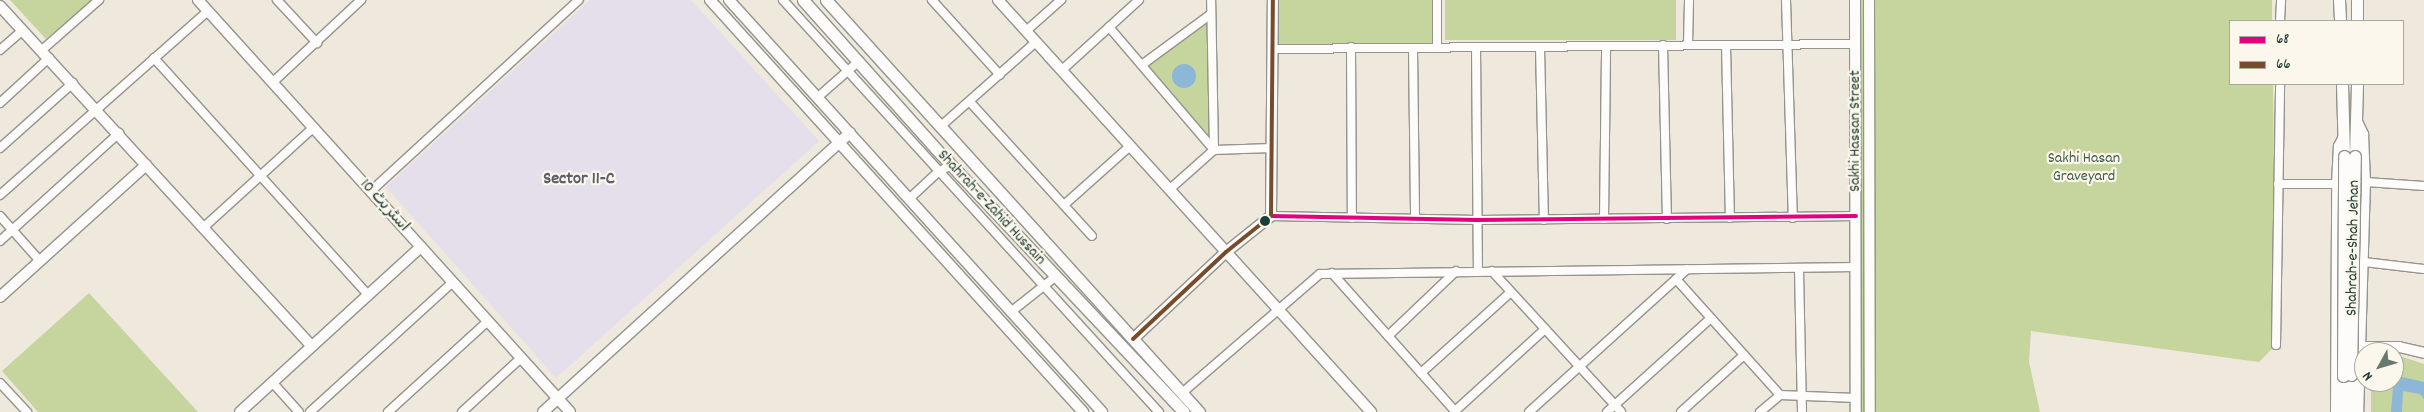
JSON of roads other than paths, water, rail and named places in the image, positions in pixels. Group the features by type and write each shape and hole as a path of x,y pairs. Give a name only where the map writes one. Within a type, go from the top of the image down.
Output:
{"main road":[{"name":"Shahrah-e-Zahid Hussain","path":"803,0 936,149 1055,277 1185,412"},
{"name":"Shahrah-e-Zahid Hussain","path":"826,0 1199,412"},
{"path":"2339,0 2340,20"},
{"path":"2358,0 2358,20"},
{"name":"Shahrah-e-Shah Jehan","path":"2342,85 2344,133 2350,156 2351,412"},
{"name":"Shahrah-e-Shah Jehan","path":"2342,412 2350,156 2358,119 2358,85"},
{"path":"936,149 951,138"}],"street":[{"path":"0,102 99,0"},
{"name":"اسٹریٹ 10","path":"198,0 570,412"},
{"path":"278,0 317,43"},
{"path":"272,83 361,0"},
{"path":"370,191 579,0"},
{"path":"710,0 1083,412"},
{"path":"729,0 1102,412"},
{"path":"783,0 1159,412"},
{"path":"932,0 1000,75"},
{"path":"998,0 1371,412"},
{"path":"1026,31 1061,0"},
{"path":"1062,70 1139,0"},
{"path":"1211,0 1214,150"},
{"path":"1272,216 1275,50 1273,0"},
{"path":"1437,0 1437,48"},
{"path":"1688,45 1689,0"},
{"path":"1786,0 1793,218"},
{"name":"Sakhi Hassan Street","path":"1856,0 1856,412"},
{"name":"Sakhi Hassan Street","path":"1869,0 1870,412"},
{"path":"2280,0 2280,20"},
{"path":"0,6 97,109 312,346"},
{"path":"0,195 208,11"},
{"path":"1144,64 1211,14"},
{"path":"1109,27 1144,64 1214,150"},
{"path":"0,50 23,30"},
{"path":"941,126 1036,42"},
{"path":"1275,50 1351,47 1476,48 1856,44"},
{"path":"1663,45 1667,219"},
{"path":"1726,45 1730,218"},
{"path":"1604,219 1606,46"},
{"path":"1351,47 1352,218"},
{"path":"1540,47 1544,220"},
{"path":"1413,48 1414,219"},
{"path":"1476,48 1478,271"},
{"path":"154,58 368,295"},
{"path":"818,97 858,61"},
{"path":"0,148 73,83"},
{"path":"2276,345 2280,85"},
{"path":"970,102 1092,236"},
{"path":"2358,119 2364,134 2366,182 2362,342"},
{"path":"203,228 313,128"},
{"path":"543,412 850,133"},
{"path":"2336,412 2336,184 2338,146 2344,133"},
{"path":"0,241 119,134"},
{"path":"1064,205 1130,146"},
{"path":"1170,189 1214,150 1272,148"},
{"path":"0,297 146,165"},
{"path":"909,199 938,172 952,165"},
{"path":"2366,182 2424,186"},
{"path":"2278,184 2336,184"},
{"path":"0,216 40,261"},
{"path":"1133,339 1226,252 1272,216 1544,220 1856,216"},
{"path":"240,412 421,248"},
{"path":"2364,262 2424,269"},
{"path":"1182,393 1277,309 1320,274 1856,267"},
{"path":"1529,412 1687,269"},
{"path":"1799,269 1802,412"},
{"path":"1388,336 1456,271"},
{"path":"1492,271 1621,412"},
{"path":"1332,273 1455,411 1545,329"},
{"path":"1012,311 1055,277"},
{"path":"1676,279 1780,395 1802,398 1856,398"},
{"path":"310,412 453,282"},
{"path":"1421,373 1511,292"},
{"path":"1607,412 1711,318"},
{"path":"388,412 488,321"},
{"path":"2404,348 2424,353"},
{"path":"1681,412 1744,355"},
{"path":"462,412 521,358"},
{"path":"2335,362 2354,362"},
{"path":"1170,381 1185,412"},
{"path":"272,382 299,412"},
{"path":"1,385 24,411"},
{"path":"2359,392 2359,412"},
{"path":"1760,412 1780,395"}],"water":[{"path":"1184,64 1193,67 1196,76 1193,85 1184,88 1175,85 1172,76 1175,67"},
{"path":"2404,377 2424,382 2424,399 2420,394 2404,391"},
{"path":"2393,392 2403,392 2402,412 2391,412"}],"district":[{"name":"Sector 11-C","path":"579,180"}],"park label":[{"name":"Sakhi Hasan Graveyard","path":"2084,168"}]}
